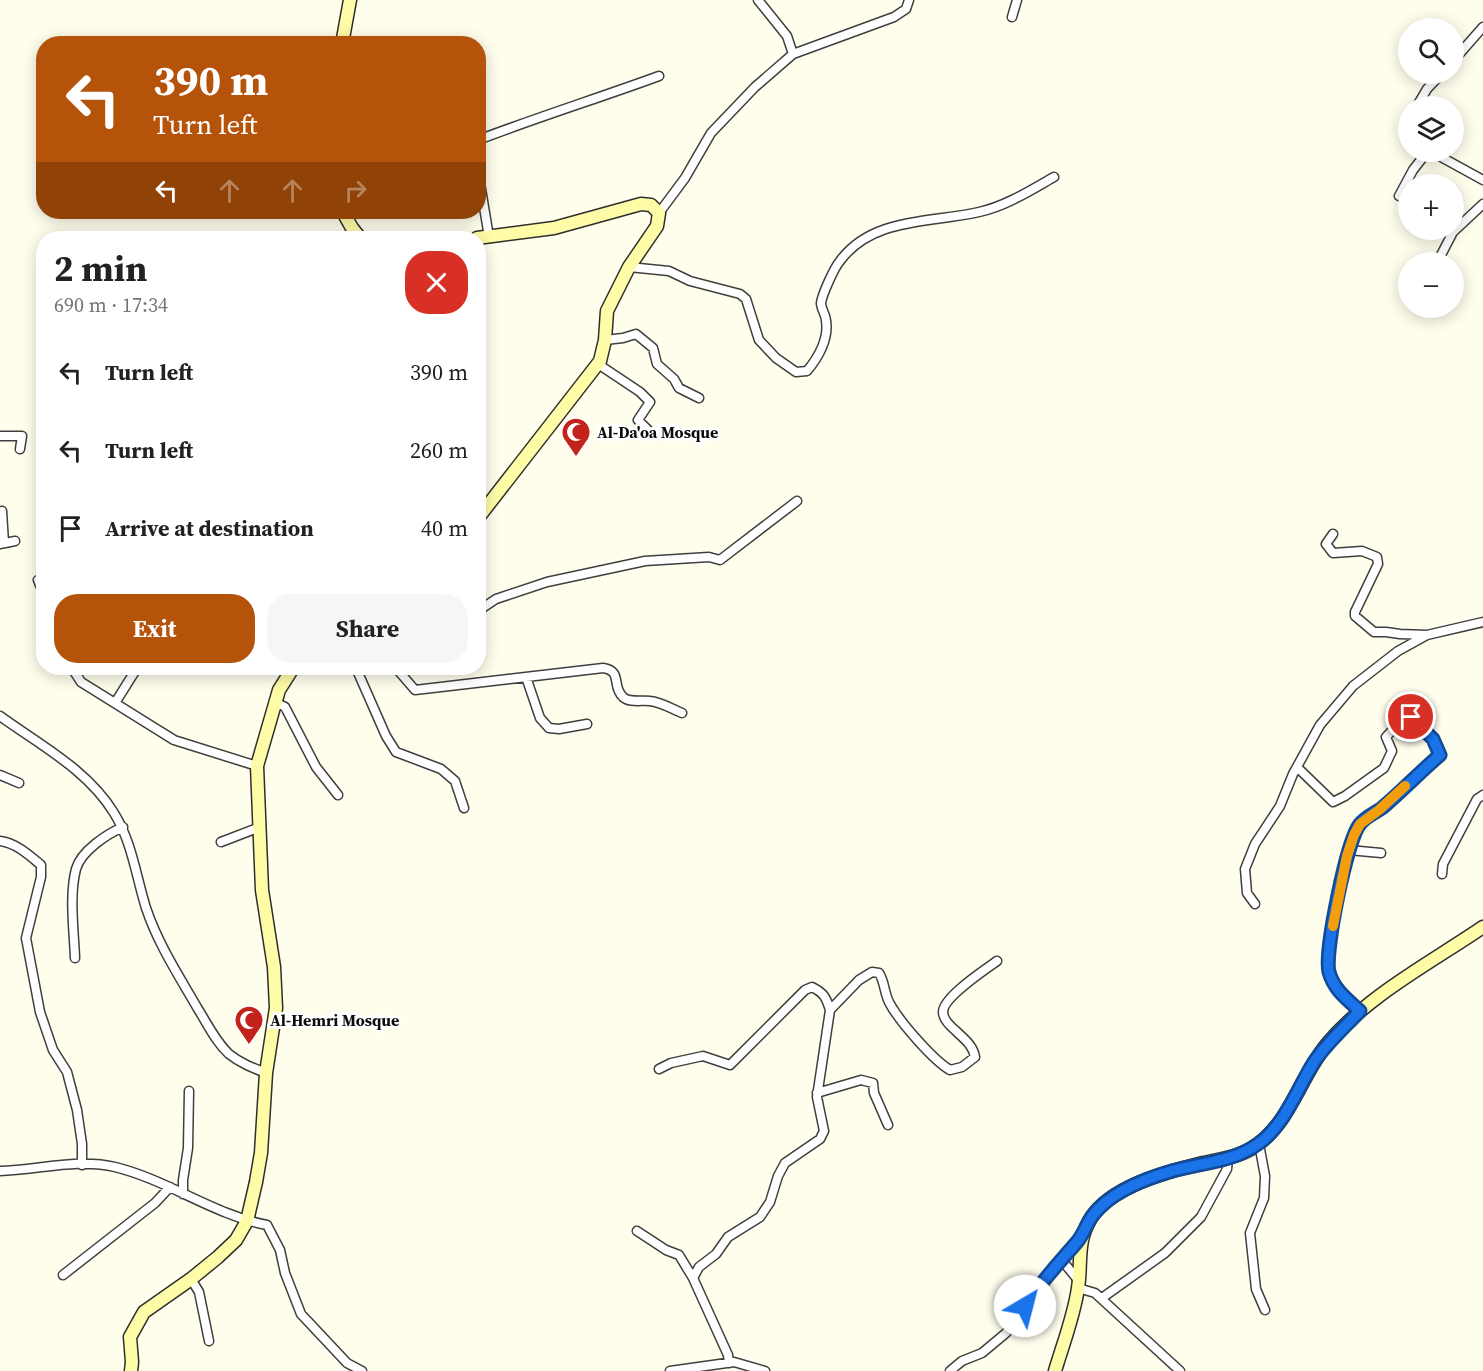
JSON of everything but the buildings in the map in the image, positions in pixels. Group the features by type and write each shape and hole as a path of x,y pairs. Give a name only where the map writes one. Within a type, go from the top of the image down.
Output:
{"street":[{"path":"343,36 350,0"},
{"path":"758,0 787,36 793,54"},
{"path":"486,508 598,364 605,340 607,310 629,267 657,226 659,213 686,178 711,132 755,87 793,54 894,17 906,9 909,0"},
{"path":"1011,0 1012,17 1017,0"},
{"path":"1464,49 1483,27"},
{"path":"486,137 659,76"},
{"path":"1450,162 1483,180"},
{"path":"629,267 669,271 690,281 740,294 746,299 759,340 776,358 796,372 807,371 815,362 826,337 826,321 821,304 826,290 839,262 858,242 883,230 927,220 980,212 1016,198 1054,177"},
{"path":"486,238 554,228 640,204 651,205 659,213"},
{"path":"1443,252 1453,232 1483,204"},
{"path":"605,340 636,334 653,348 657,364 674,379 679,388 699,398"},
{"path":"598,364 640,392 650,402 638,420 648,430"},
{"path":"0,436 22,436 21,449"},
{"path":"486,606 496,599 547,582 645,561 709,557 720,560 797,501"},
{"path":"2,511 2,544 15,541"},
{"path":"1333,534 1326,544 1334,553 1362,551 1377,557 1378,564 1354,612 1355,616 1374,632 1427,635"},
{"path":"1255,904 1247,893 1245,869 1255,844 1280,806 1293,774 1320,725 1353,686 1398,651 1427,635 1483,622"},
{"path":"402,675 415,690 603,668 610,669 615,674 618,690 623,698 653,701 682,713"},
{"path":"76,675 81,682 174,740 257,766"},
{"path":"115,703 133,675"},
{"path":"131,1371 130,1337 144,1312 190,1279 230,1246 247,1221 261,1153 266,1073 276,1008 274,967 262,890 257,766 279,690 289,675"},
{"path":"359,675 386,736 396,752 441,769 455,781 464,808"},
{"path":"526,677 540,718 549,728 559,729 587,724"},
{"path":"275,702 285,706 316,767 338,795"},
{"path":"0,716 71,765 95,788 112,810 123,827 146,907 171,964 222,1047 241,1062 266,1073"},
{"path":"1298,768 1333,802 1346,796 1384,768 1392,751 1386,738 1401,721 1411,717 1433,739 1440,755 1379,810 1360,824 1349,850 1328,953 1328,971 1335,988 1360,1011"},
{"path":"0,775 19,783"},
{"path":"1442,874 1443,864 1477,800 1483,795"},
{"path":"75,958 73,892 76,869 81,859 106,834 123,827"},
{"path":"221,842 260,827"},
{"path":"0,841 25,852 41,865 41,877 26,938 40,1012 53,1050 67,1072 77,1110 82,1144 82,1165"},
{"path":"1349,850 1381,853"},
{"path":"1055,1371 1078,1285 1078,1253 1091,1218 1099,1209 1123,1190 1169,1172 1228,1159 1245,1153 1259,1144 1280,1120 1328,1043 1360,1011 1483,927"},
{"path":"830,1010 859,980 872,972 879,972 884,981 888,1002 909,1028 941,1064 950,1070 962,1067 975,1057 973,1048 943,1016 943,1008 950,998 997,961"},
{"path":"659,1069 671,1063 703,1056 730,1065 805,990 812,987 826,996 830,1010 817,1093 824,1131 820,1139 785,1163 778,1176 770,1202 760,1217 728,1237 716,1254 699,1267 693,1278"},
{"path":"817,1093 861,1080 873,1083 874,1093 888,1125"},
{"path":"183,1194 188,1148 189,1091"},
{"path":"1259,1144 1265,1176 1263,1198 1250,1233 1256,1289 1266,1310"},
{"path":"1102,1298 1166,1253 1201,1217 1227,1169 1228,1159"},
{"path":"0,1171 31,1170 61,1164 113,1167 170,1188 247,1221 267,1225 280,1250 285,1273 302,1314 347,1363 362,1371"},
{"path":"63,1275 155,1203 170,1188"},
{"path":"638,1231 666,1250 679,1255 693,1278 728,1354 729,1363"},
{"path":"950,1371 962,1361 982,1353 1006,1333 1034,1292 1084,1234"},
{"path":"1056,1265 1065,1264 1078,1285 1102,1298 1180,1371"},
{"path":"190,1279 199,1292 209,1341"},
{"path":"670,1371 694,1370 734,1362 765,1371"}],"slow traffic":[{"path":"1333,926 1347,856 1354,835 1360,824 1405,786"}],"place":[{"name":"Al-Da'oa Mosque","path":"576,458"},
{"name":"Al-Hemri Mosque","path":"249,1046"}],"route":[{"path":"1025,1306 1056,1265 1084,1234 1091,1218 1123,1190 1169,1172 1228,1159 1245,1153 1259,1144 1280,1120 1328,1043 1360,1011 1335,988 1328,971 1328,953 1347,856 1360,824 1397,795 1440,755 1433,739 1411,717"}]}
